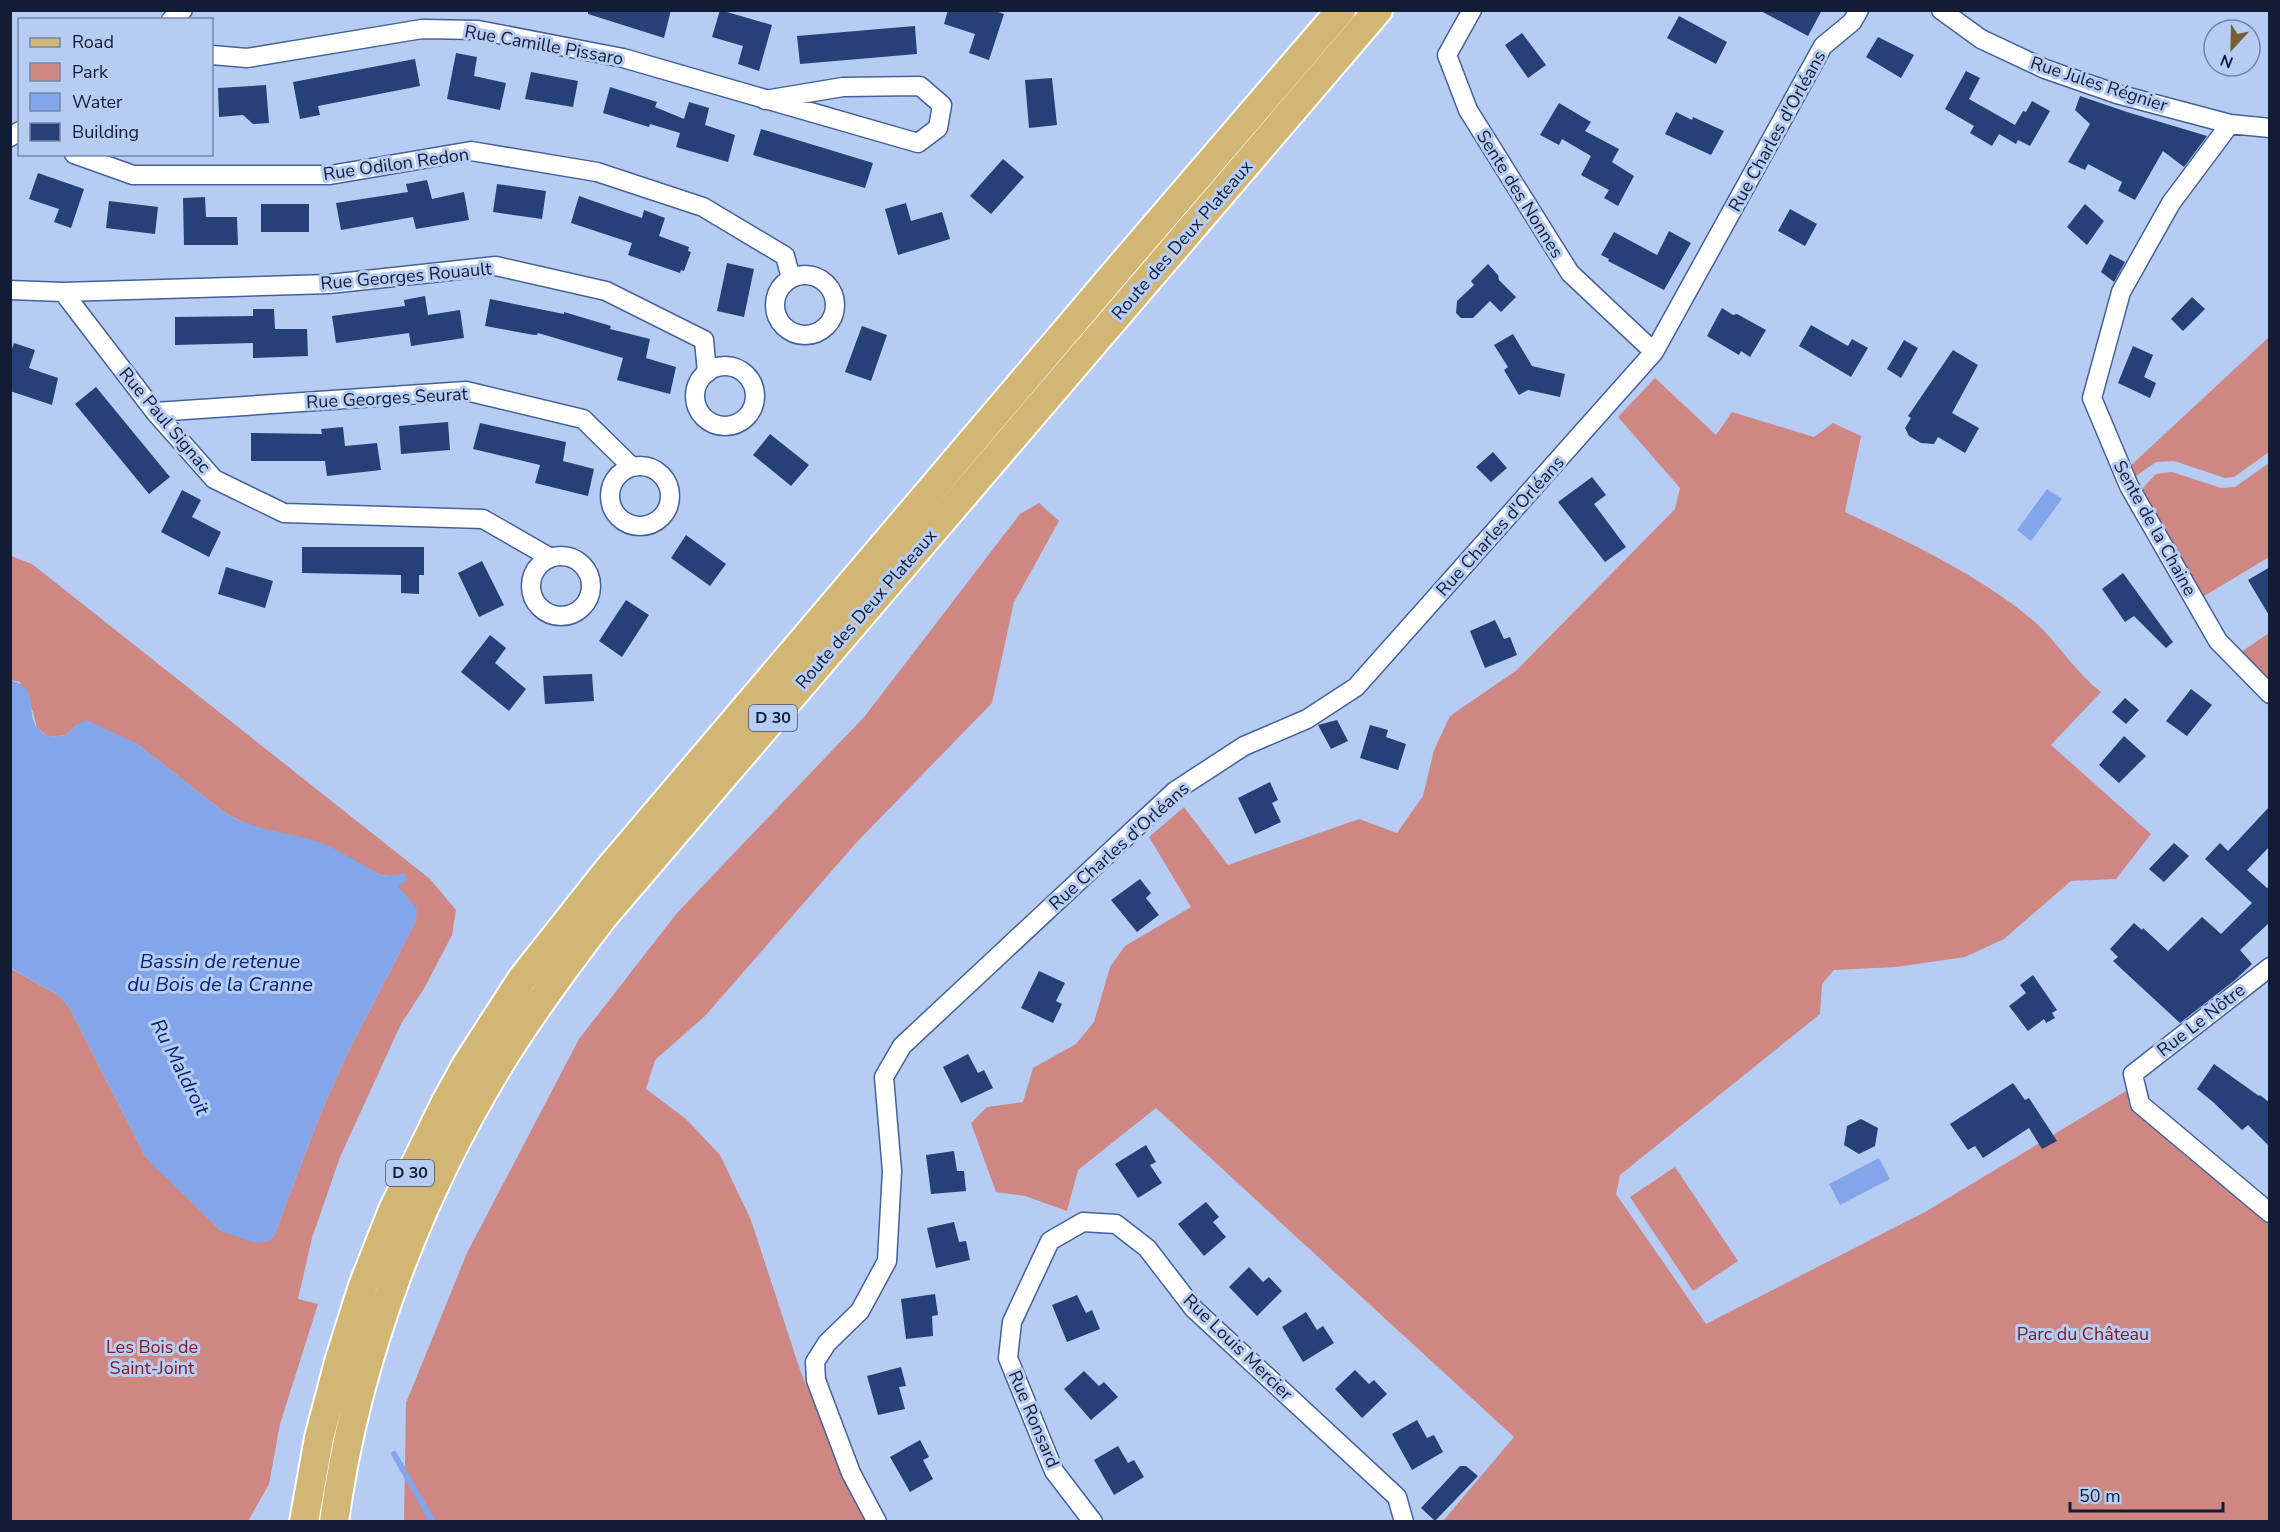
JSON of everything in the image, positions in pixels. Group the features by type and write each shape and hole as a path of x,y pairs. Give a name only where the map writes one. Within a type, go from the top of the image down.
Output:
{"main road":[{"name":"Route des Deux Plateaux","path":"304,1521 319,1438 339,1362 363,1286 393,1210 467,1064 522,979 609,869 1074,320 1341,10"},
{"name":"Route des Deux Plateaux","path":"334,1521 339,1482 365,1373 402,1262 434,1188 469,1118 508,1049 552,983 603,917 1378,10"}],"street":[{"name":"Sente des Nonnes","path":"1472,10 1447,55 1468,110 1570,273 1654,352"},
{"name":"Rue Charles d'Orléans","path":"877,1521 851,1473 816,1380 815,1362 826,1343 860,1311 887,1261 892,1171 884,1077 902,1046 1174,790 1244,746 1307,719 1356,687 1654,352 1823,46 1852,22 1858,10"},
{"name":"Rue Jules Régnier","path":"1941,10 1981,39 2045,69 2117,94 2230,124 2270,128"},
{"name":"Rue Camille Pissaro","path":"213,55 247,58 422,29 478,30 623,58 765,100 918,143 938,128 942,105 920,86 843,87 765,100"},
{"name":"Sente de la Chaine","path":"2230,124 2171,203 2121,292 2092,398 2129,486 2218,641 2270,694"},
{"name":"Rue Odilon Redon","path":"80,156 133,174 330,175 471,151 597,172 703,207 785,256 791,278"},
{"name":"Rue Georges Rouault","path":"63,292 328,284 496,266 606,291 704,340 706,373"},
{"path":"10,290 63,292"},
{"name":"Rue Paul Signac","path":"63,292 155,412 214,479 284,513 483,519 551,558"},
{"name":"Rue Georges Seurat","path":"155,412 465,391 583,419 632,467"},
{"name":"Rue Le Nôtre","path":"2270,967 2133,1074 2140,1104 2270,1213"},
{"name":"Rue Louis Mercier","path":"1050,1241 1083,1222 1094,1222 1116,1224 1147,1248 1194,1309 1397,1497 1404,1521"},
{"name":"Rue Ronsard","path":"1050,1241 1012,1322 1008,1358 1054,1471 1094,1521"}],"green space":[{"path":"2269,337 2269,452 2234,477 2225,478 2174,461 2156,462 2132,479 2126,470"},
{"name":"Parc du Château","path":"1655,378 1716,435 1732,412 1814,437 1833,423 1861,436 1845,512 1968,575 2014,605 2044,631 2083,676 2101,692 2051,745 2151,834 2116,879 2071,881 2004,939 1965,957 1896,967 1834,970 1822,984 1820,1014 1620,1175 1616,1194 1706,1324 1925,1212 2126,1091 2130,1108 2269,1224 2269,1521 1443,1521 1514,1437 1156,1108 1078,1170 1067,1211 1025,1196 996,1192 971,1123 987,1107 1023,1102 1033,1068 1076,1044 1094,1022 1110,967 1125,946 1191,907 1149,837 1184,807 1228,865 1359,819 1397,833 1423,796 1434,750 1450,716 1517,670 1675,509 1680,488 1618,417"},
{"path":"2269,463 2269,557 2201,598 2140,491 2156,474 2172,472 2221,488 2235,487"},
{"path":"1039,503 1059,521 1014,602 992,703 856,843 705,1016 655,1060 646,1089 686,1119 720,1155 751,1220 801,1373 867,1521 404,1522 406,1403 467,1253 579,1039 677,913 865,716 1020,514"},
{"name":"Les Bois de Saint-Joint","path":"11,556 32,564 430,879 456,910 452,935 425,987 401,1024 340,1157 312,1238 298,1299 318,1304 280,1424 269,1484 248,1521 11,1521 10,968 58,995 69,1007 145,1156 221,1231 273,1238 320,1115 348,1052 416,921 397,886 404,874 381,875 302,839 255,828 225,813 136,743 76,725 66,735 49,737 37,728 20,682 11,680"},
{"path":"2269,633 2269,681 2241,652"},
{"path":"1675,1167 1738,1261 1693,1291 1630,1197"}],"water":[{"path":"2047,489 2062,499 2031,541 2017,530"},
{"name":"Bassin de retenue du Bois de la Cranne","path":"10,680 26,688 37,728 49,737 66,735 76,725 86,720 136,743 225,813 237,819 260,828 319,842 381,875 404,873 408,880 398,886 417,909 416,921 348,1052 320,1115 273,1238 266,1242 255,1243 221,1231 151,1163 145,1156 69,1007 58,995 11,968"},
{"path":"1879,1158 1890,1179 1840,1205 1829,1184"}],"building":[{"path":"588,10 671,10 664,38 588,14"},
{"path":"720,10 772,25 759,71 738,64 743,46 712,37"},
{"path":"948,10 993,10 1004,14 989,60 969,53 975,34 944,24"},
{"path":"1759,10 1822,10 1808,36"},
{"path":"1679,16 1727,42 1716,64 1667,38"},
{"path":"915,26 917,54 800,64 797,36"},
{"path":"1522,33 1546,65 1528,78 1505,45"},
{"path":"1878,37 1914,55 1901,78 1866,57"},
{"path":"456,53 477,57 474,76 506,83 500,110 447,99"},
{"path":"415,59 420,86 318,106 320,115 300,119 293,82"},
{"path":"1966,71 1980,78 1969,99 2015,125 2032,101 2050,111 2030,146 2018,140 2016,144 1999,134 1992,146 1970,133 1974,126 1945,109"},
{"path":"531,72 578,81 573,107 525,99"},
{"path":"1052,78 1057,125 1029,128 1025,80"},
{"path":"266,85 269,123 253,124 243,115 219,117 218,88"},
{"path":"610,87 657,102 655,107 684,119 689,102 709,108 705,125 735,135 728,162 676,147 680,133 650,124 649,127 603,113"},
{"path":"2080,96 2207,136 2184,167 2163,151 2135,200 2118,191 2122,182 2088,164 2085,170 2068,162 2090,124 2075,110"},
{"path":"1559,103 1591,122 1585,131 1619,149 1612,162 1634,176 1618,206 1604,198 1609,190 1581,175 1591,156 1562,139 1559,145 1540,135"},
{"path":"1676,112 1724,131 1711,155 1665,134"},
{"path":"761,129 873,163 865,188 753,155"},
{"path":"1003,159 1024,177 991,214 970,196"},
{"path":"38,173 84,189 71,228 54,222 59,209 29,199"},
{"path":"427,180 432,199 464,192 469,220 416,229 413,217 341,230 336,203 408,192 406,184"},
{"path":"497,184 546,191 542,219 493,212"},
{"path":"579,196 642,218 644,210 665,218 659,236 689,247 688,251 691,252 684,271 681,270 680,273 628,255 632,243 571,223"},
{"path":"205,197 206,217 237,217 238,245 184,245 183,198"},
{"path":"109,201 158,207 155,234 106,228"},
{"path":"906,203 911,221 942,212 950,239 898,255 885,209"},
{"path":"261,204 309,204 309,232 261,232"},
{"path":"2085,204 2104,221 2087,245 2067,227"},
{"path":"1790,209 1817,224 1805,246 1778,231"},
{"path":"1669,231 1691,243 1664,290 1608,261 1609,259 1601,255 1614,232 1657,255"},
{"path":"2110,254 2125,262 2114,282 2101,272"},
{"path":"727,263 754,269 744,317 717,311"},
{"path":"1488,264 1498,275 1499,280 1516,297 1501,312 1490,301 1473,318 1461,318 1456,313 1457,301 1474,285 1471,281"},
{"path":"425,296 428,315 460,310 464,338 411,346 409,333 336,343 332,316 405,306 404,300"},
{"path":"2192,297 2205,309 2183,331 2171,319"},
{"path":"490,299 564,314 564,312 611,326 610,329 650,339 646,358 676,367 670,394 617,380 623,358 538,333 534,335 485,326"},
{"path":"1722,308 1766,330 1750,357 1741,351 1739,355 1707,336"},
{"path":"253,309 274,309 275,329 307,329 308,356 253,358 253,343 175,345 175,317 253,316"},
{"path":"1811,325 1848,346 1852,339 1868,348 1851,377 1799,346"},
{"path":"862,326 887,335 871,381 845,372"},
{"path":"1513,334 1532,366 1565,374 1560,397 1528,390 1519,395 1504,370 1508,367 1494,345"},
{"path":"1904,340 1918,348 1901,378 1887,369"},
{"path":"14,343 35,350 29,368 58,378 52,405 10,391 10,354"},
{"path":"2133,346 2153,355 2144,377 2156,383 2150,398 2118,383"},
{"path":"1953,350 1978,365 1952,413 1979,428 1965,453 1938,437 1934,444 1921,443 1909,436 1905,428 1911,418 1908,416"},
{"path":"96,387 170,477 149,494 75,404"},
{"path":"448,422 450,450 401,454 399,426"},
{"path":"480,423 566,442 563,461 594,469 588,496 535,483 540,465 473,449"},
{"path":"343,427 345,446 377,443 381,470 327,476 325,461 251,461 251,433 322,434 321,429"},
{"path":"770,434 809,465 791,486 753,455"},
{"path":"1493,452 1507,468 1491,482 1476,467"},
{"path":"1592,477 1606,495 1594,504 1626,547 1605,562 1558,502"},
{"path":"182,490 201,500 192,517 221,532 209,557 161,532"},
{"path":"686,535 726,564 710,586 671,558"},
{"path":"302,547 424,547 424,575 419,575 419,594 401,593 401,575 302,573"},
{"path":"482,561 504,605 479,617 458,573"},
{"path":"226,567 273,581 265,608 218,594"},
{"path":"2270,567 2270,617 2248,580"},
{"path":"2123,573 2173,642 2166,648 2134,616 2125,622 2102,589"},
{"path":"626,600 649,615 622,657 599,641"},
{"path":"1495,620 1504,639 1510,637 1517,655 1485,668 1470,631"},
{"path":"490,635 506,648 495,663 526,689 509,711 461,672"},
{"path":"592,674 594,701 545,704 543,676"},
{"path":"2191,689 2212,705 2187,736 2166,721"},
{"path":"2125,698 2139,710 2126,724 2112,712"},
{"path":"1337,720 1348,741 1331,749 1318,725"},
{"path":"1370,725 1388,730 1386,737 1406,744 1398,770 1360,758"},
{"path":"2124,736 2146,756 2119,783 2099,765"},
{"path":"1270,782 1278,800 1272,803 1281,822 1255,834 1238,798"},
{"path":"2270,806 2270,846 2247,870 2267,888 2270,886 2270,922 2240,950 2252,964 2180,1023 2113,961 2118,957 2110,949 2134,923 2142,930 2143,928 2168,951 2202,917 2221,934 2252,903 2205,859 2220,843 2228,851"},
{"path":"2174,843 2189,856 2164,882 2149,869"},
{"path":"1140,879 1151,893 1146,898 1159,915 1137,932 1111,900"},
{"path":"1039,971 1065,983 1056,1001 1062,1004 1053,1023 1021,1008"},
{"path":"2033,975 2057,1010 2052,1013 2055,1018 2046,1023 2044,1019 2028,1031 2009,1006 2026,993 2020,985"},
{"path":"968,1054 978,1073 984,1070 993,1088 961,1103 943,1067"},
{"path":"2214,1064 2270,1103 2270,1147 2248,1125 2242,1130 2197,1089"},
{"path":"2013,1083 2025,1100 2029,1098 2057,1141 2042,1149 2029,1128 1983,1158 1975,1146 1968,1150 1950,1124"},
{"path":"1861,1119 1878,1128 1875,1146 1859,1154 1844,1145 1847,1126"},
{"path":"1146,1145 1156,1162 1150,1165 1162,1183 1138,1198 1115,1164"},
{"path":"954,1151 957,1171 964,1171 966,1191 931,1194 926,1155"},
{"path":"1206,1202 1219,1217 1213,1222 1226,1237 1204,1256 1178,1224"},
{"path":"954,1222 959,1242 966,1241 970,1260 936,1268 927,1228"},
{"path":"1249,1267 1263,1282 1269,1277 1282,1291 1257,1316 1229,1287"},
{"path":"935,1294 938,1315 932,1316 933,1336 906,1339 901,1299"},
{"path":"1077,1295 1086,1313 1092,1310 1100,1329 1067,1342 1052,1305"},
{"path":"1306,1312 1317,1330 1323,1326 1334,1343 1303,1362 1282,1327"},
{"path":"901,1367 906,1386 899,1387 905,1409 878,1415 867,1376"},
{"path":"1355,1370 1369,1384 1374,1380 1387,1394 1362,1418 1335,1389"},
{"path":"1084,1371 1099,1386 1104,1382 1118,1397 1091,1420 1064,1389"},
{"path":"1417,1420 1427,1438 1434,1435 1443,1452 1412,1470 1392,1434"},
{"path":"920,1440 929,1457 923,1460 933,1479 910,1492 890,1457"},
{"path":"1118,1446 1128,1463 1134,1460 1144,1477 1114,1495 1094,1460"},
{"path":"1460,1466 1466,1466 1478,1476 1435,1521 1421,1508"}],"waterway":[{"name":"Ru Maldroit","path":"394,1454 433,1522"}]}
